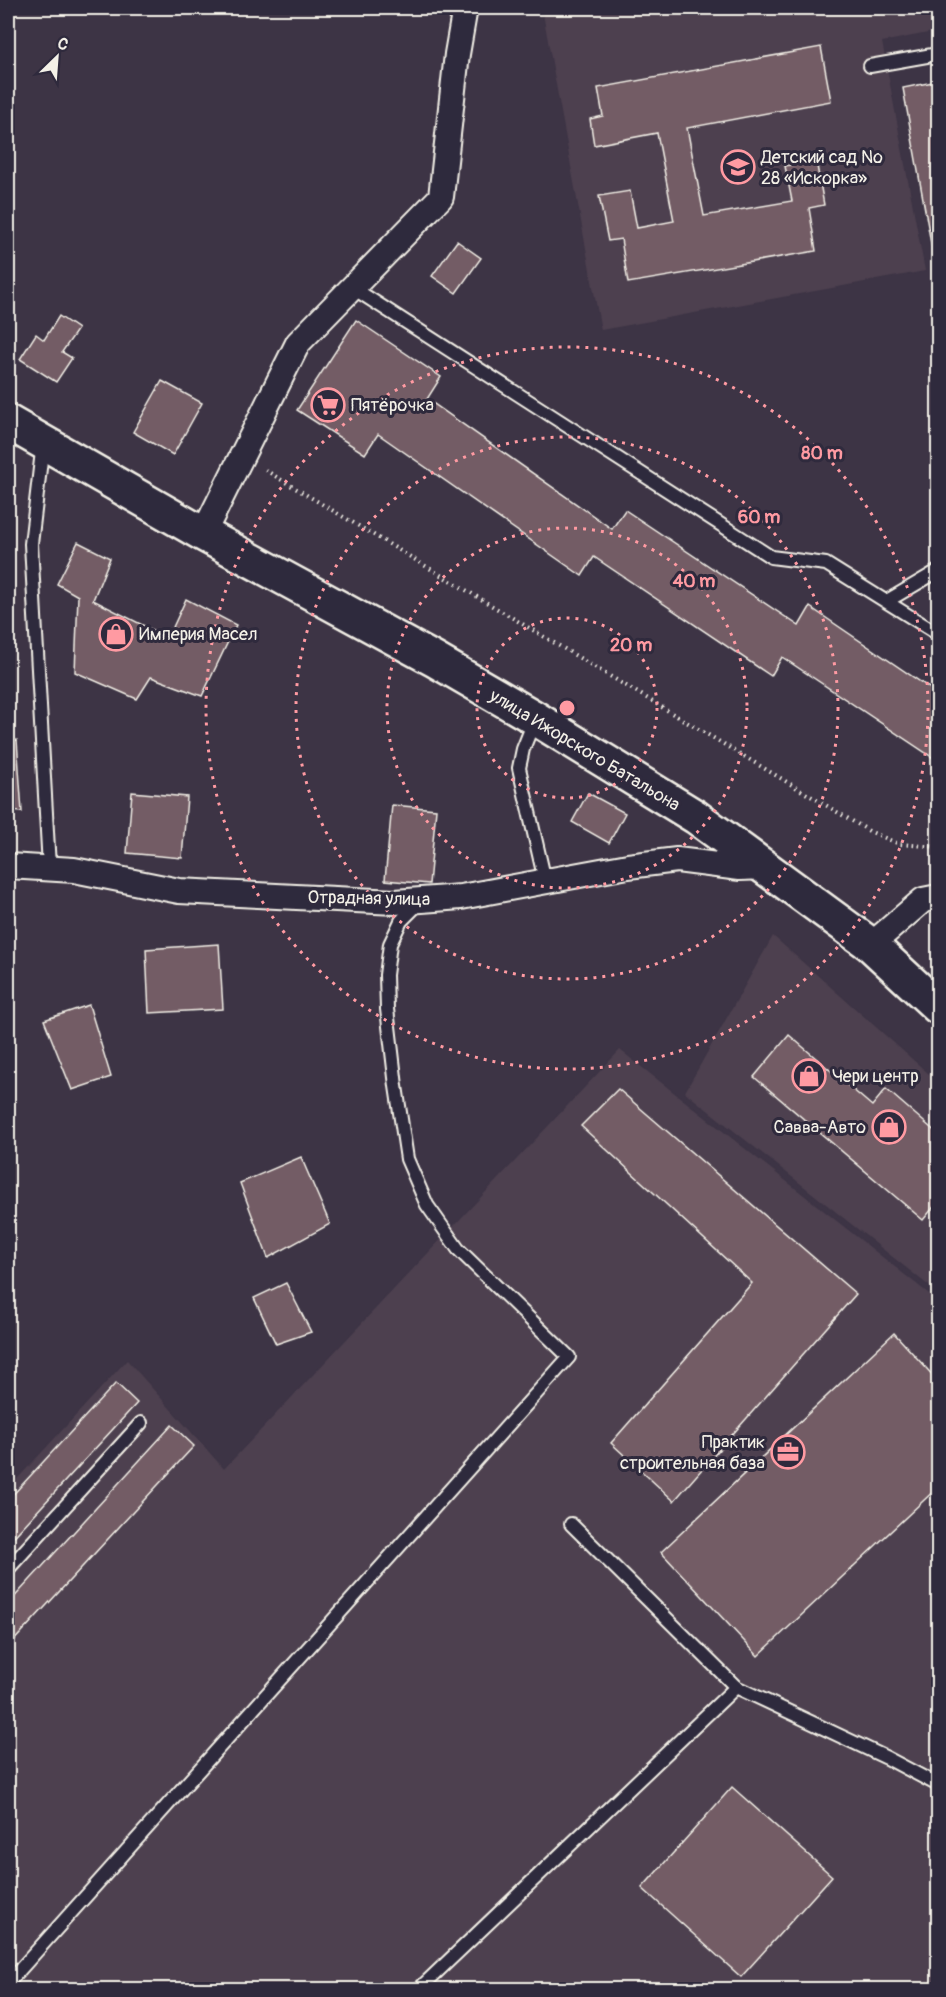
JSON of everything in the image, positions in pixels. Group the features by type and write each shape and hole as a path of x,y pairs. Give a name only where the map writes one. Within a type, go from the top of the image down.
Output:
{"street":[{"path":"203,534 298,343 441,197 457,54 465,8"},
{"name":"улица Ижорского Батальона","path":"8,422 203,534 435,660 535,718 696,817 871,945 939,1006"},
{"name":"Отрадная улица","path":"8,866 74,870 178,891 395,902 461,897 677,860 740,867 765,867"},
{"path":"871,945 923,900 939,897"}],"lane":[{"path":"870,66 939,54"},
{"path":"353,288 771,557 826,564 939,634"},
{"path":"43,442 31,544 49,867"},
{"path":"887,601 939,571"},
{"path":"535,718 523,749 519,768 545,881"},
{"path":"8,1983 569,1357 458,1249 427,1205 407,1159 387,1009 386,975 390,944 401,921 422,900"},
{"path":"8,1569 141,1423"},
{"path":"571,1524 736,1687 939,1785"},
{"path":"418,1989 736,1687"}],"path":[{"path":"242,456 869,831 899,844 939,847"}],"shaded area":[{"name":"Детский сад № 28 «Искорка»","path":"542,8 928,8 933,32 882,42 925,271 601,330"},
{"path":"773,936 938,1082 938,1293 685,1092"},
{"path":"620,1050 938,1301 938,1989 8,1989 8,1489 127,1360 224,1469"}],"building":[{"path":"821,47 831,101 687,128 704,216 792,201 785,166 816,160 824,205 809,208 816,251 628,283 621,239 608,241 599,196 630,191 637,228 674,221 657,133 594,145 590,119 603,116 598,88"},
{"path":"938,81 938,282 903,88"},
{"path":"457,241 481,258 456,293 432,276"},
{"path":"59,316 78,329 62,352 72,358 56,382 20,359 36,334 44,340"},
{"path":"356,320 441,377 427,399 612,529 625,510 799,626 810,607 938,694 938,761 782,657 771,676 594,557 582,576 378,434 365,454 297,410"},
{"path":"162,381 202,403 173,455 133,432"},
{"path":"78,542 110,558 93,600 168,638 186,599 236,625 202,696 151,677 137,699 75,672 78,596 57,584"},
{"path":"8,595 13,595 11,638 8,637"},
{"path":"17,740 22,812 8,811 8,741"},
{"path":"132,792 187,797 182,858 127,853"},
{"path":"588,793 625,813 609,843 572,822"},
{"path":"392,805 436,809 429,884 385,880"},
{"path":"219,944 223,1009 149,1013 146,949"},
{"path":"89,1005 111,1077 72,1090 44,1020"},
{"path":"789,1035 872,1106 886,1089 938,1134 938,1202 923,1220 754,1077"},
{"path":"618,1089 856,1294 674,1501 611,1443 752,1283 581,1126"},
{"path":"301,1157 330,1224 268,1258 240,1183"},
{"path":"286,1283 311,1332 276,1344 254,1298"},
{"path":"894,1333 938,1381 938,1487 758,1656 661,1552"},
{"path":"116,1383 137,1403 8,1543 8,1500"},
{"path":"172,1425 194,1446 8,1647 8,1604"},
{"path":"732,1787 832,1876 741,1977 642,1888"}],"place":[{"name":"Детский сад № 28 «Искорка»","path":"738,167"},
{"name":"Пятёрочка","path":"328,405"},
{"name":"Империя Масел","path":"116,634"},
{"name":"Чери центр","path":"809,1076"},
{"name":"Савва-Авто","path":"889,1127"},
{"name":"Практик строительная база","path":"788,1452"}]}
